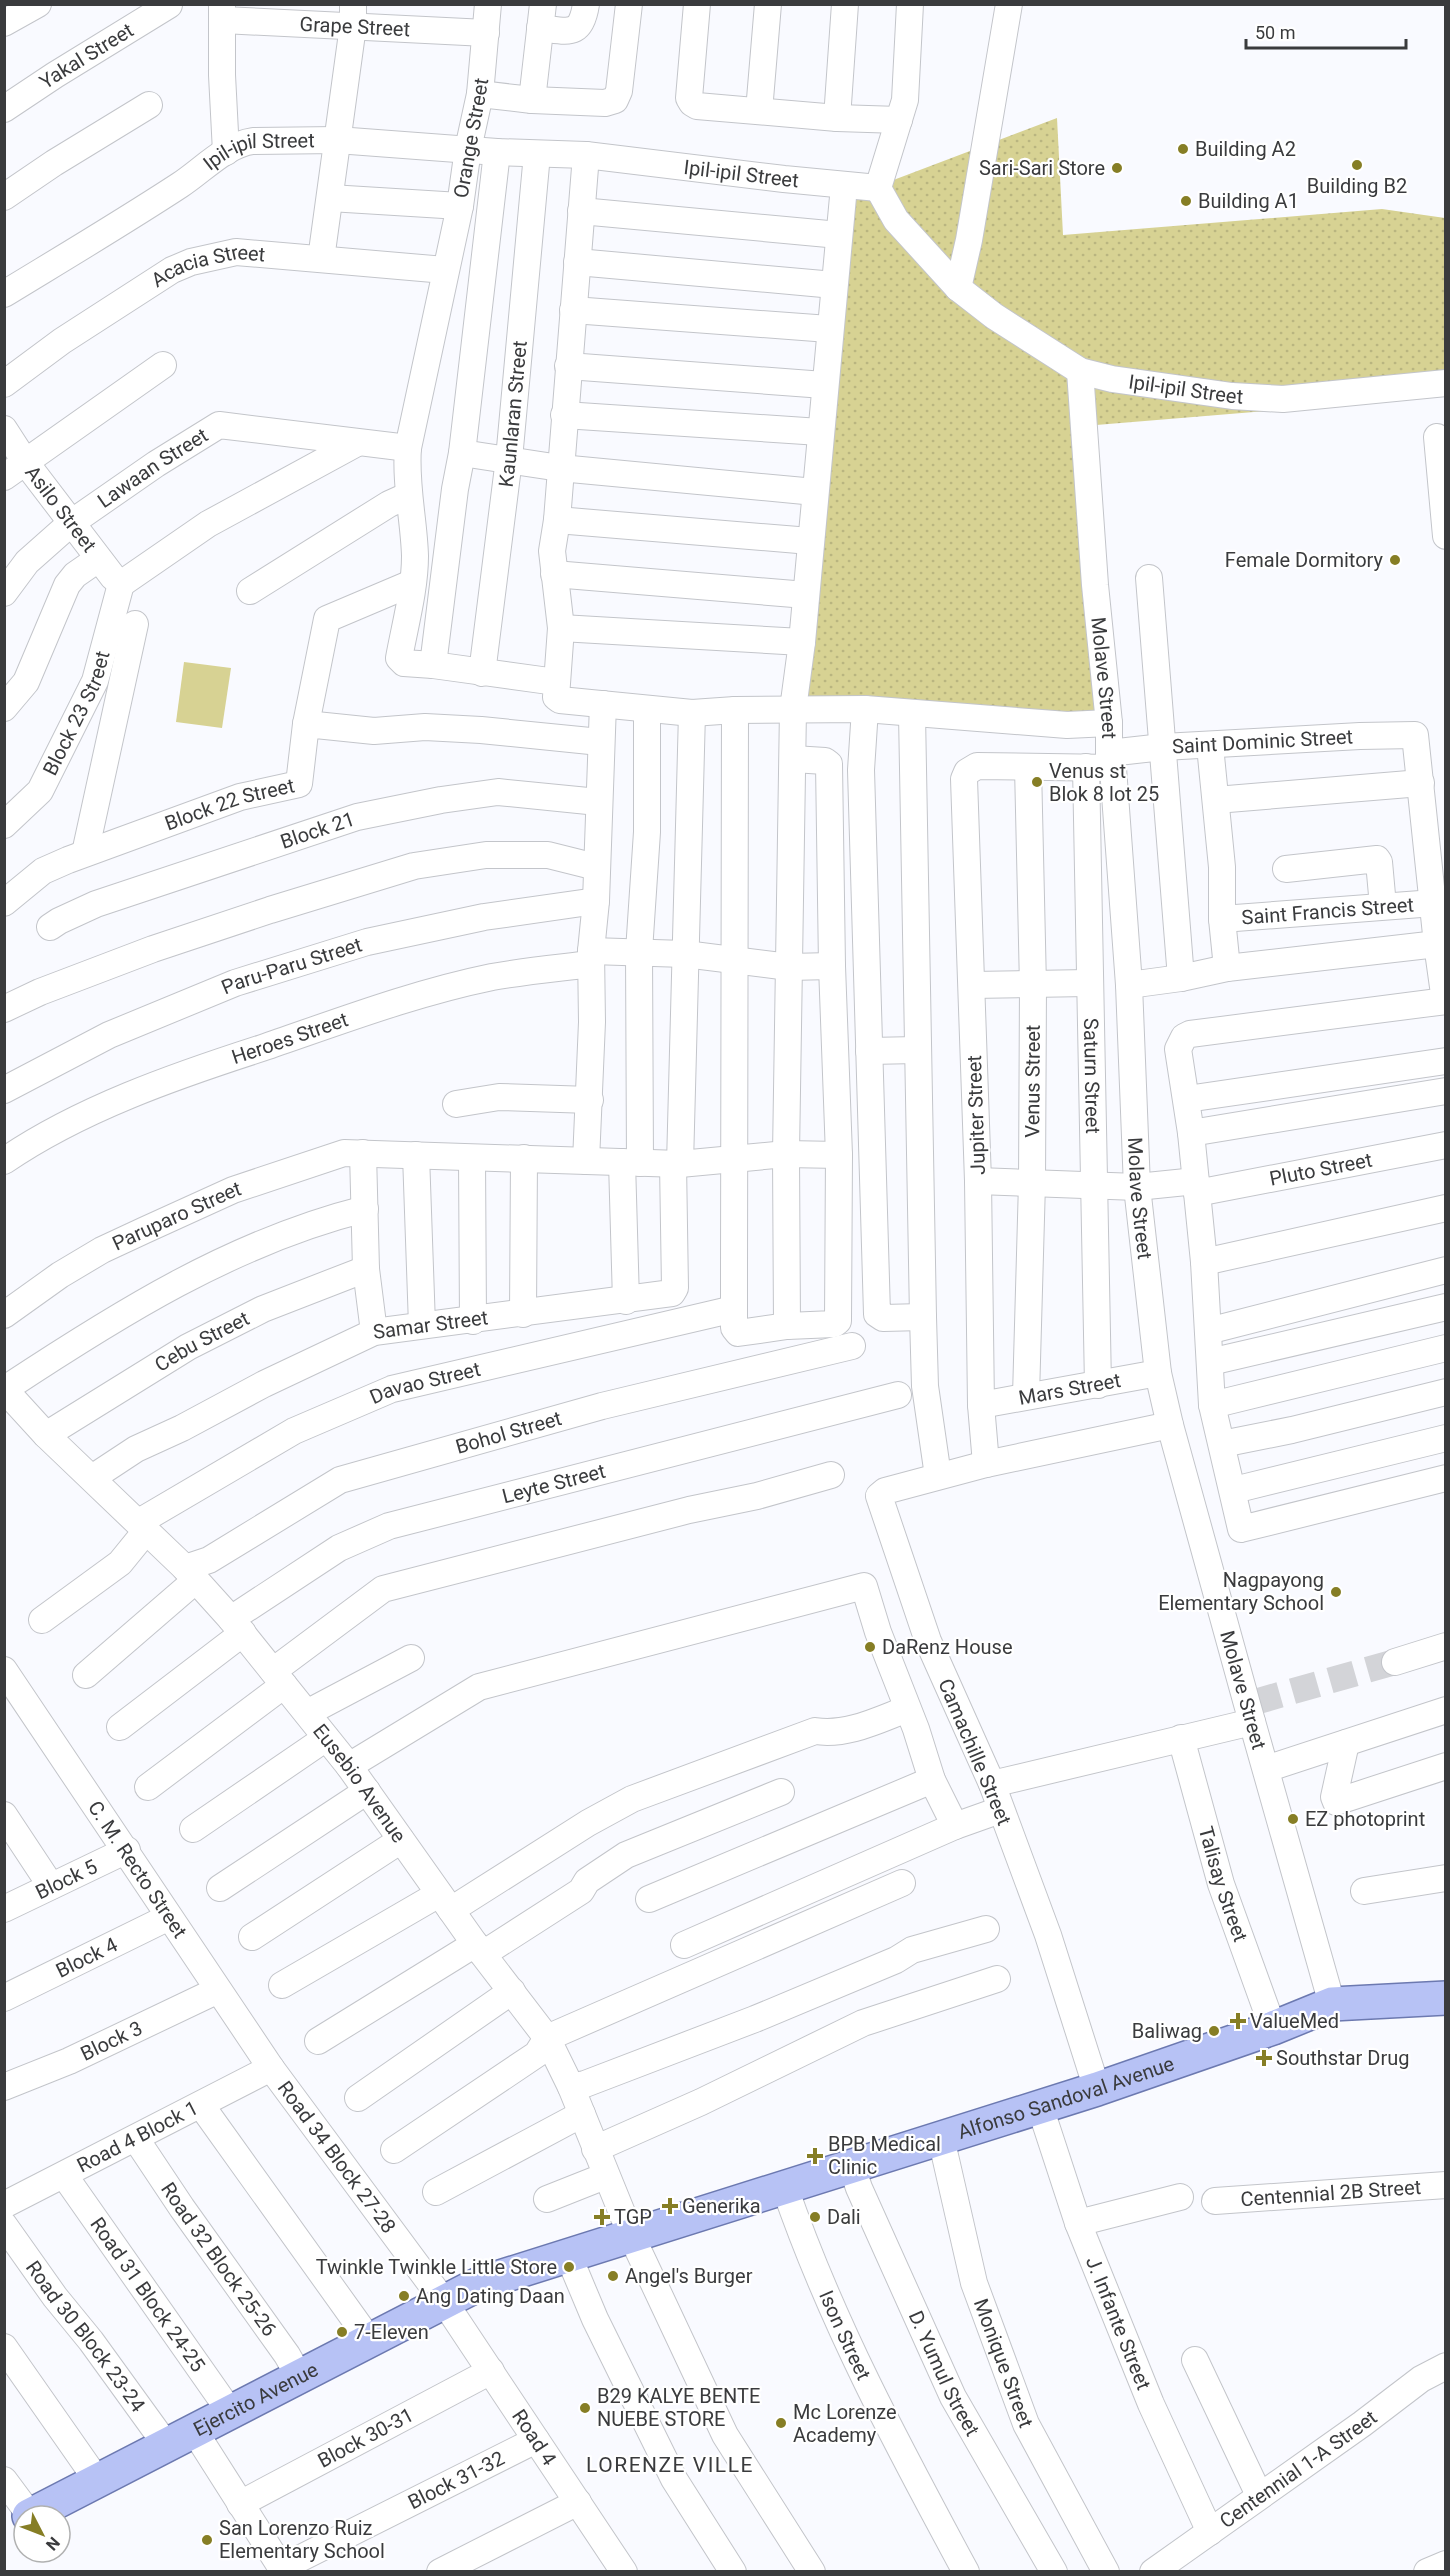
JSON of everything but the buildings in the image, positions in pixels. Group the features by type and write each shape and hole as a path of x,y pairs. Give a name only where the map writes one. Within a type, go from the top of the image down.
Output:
{"main road":[{"name":"Alfonso Sandoval Avenue","path":"481,2283 1097,2089 1273,2028 1332,2004 1446,1998"},
{"name":"Ejercito Avenue","path":"52,2504 481,2283"}],"street":[{"path":"4,23 38,4"},
{"name":"Orange Street","path":"433,664 404,663 399,658 415,559 406,471 408,448 460,206 468,149 480,94 488,4"},
{"path":"480,94 532,100 605,103 615,100 619,91 630,4"},
{"path":"697,4 689,98 697,106 837,118 899,120"},
{"path":"759,111 768,4"},
{"path":"837,118 845,4"},
{"path":"878,188 905,100 910,4"},
{"path":"958,288 969,240 1009,4"},
{"name":"Yakal Street","path":"4,109 169,5"},
{"path":"222,12 226,152"},
{"name":"Grape Street","path":"222,12 353,15 486,33"},
{"path":"321,259 353,15"},
{"path":"532,100 542,16 573,31 583,16"},
{"path":"4,197 54,163 150,105"},
{"name":"Ipil-ipil Street","path":"4,294 181,184 242,143 337,140 497,152 586,155 844,186 878,188 896,220 958,288 994,316 1080,371 1112,379 1232,396 1283,399 1446,383"},
{"path":"497,152 462,453 454,489 433,664 556,682"},
{"name":"Kaunlaran Street","path":"482,672 509,459 537,154"},
{"path":"586,155 557,520 552,551 561,628 554,692 560,700 692,714 735,710 866,709 1067,725 1109,723"},
{"path":"787,1326 786,1154 793,709 802,642 844,186"},
{"path":"330,198 460,206"},
{"path":"581,211 839,235"},
{"path":"931,258 969,240"},
{"name":"Acacia Street","path":"4,384 62,341 172,270 191,262 236,252 445,270"},
{"path":"577,262 834,285"},
{"path":"573,310 829,330"},
{"path":"4,477 163,365"},
{"path":"568,366 824,385"},
{"name":"Molave Street","path":"1080,371 1095,585 1109,723 1129,985 1137,1187 1158,1373 1170,1425 1332,2004"},
{"path":"564,415 820,432"},
{"name":"Lawaan Street","path":"4,593 27,561 71,524 156,464 219,425 408,448"},
{"name":"Asilo Street","path":"4,429 71,524 121,584"},
{"path":"1437,437 1446,536"},
{"path":"121,584 208,525 357,443"},
{"path":"462,453 560,468 815,492"},
{"path":"250,591 389,504 409,495"},
{"path":"557,520 810,541"},
{"path":"4,708 26,682 67,585 75,575 98,559"},
{"path":"554,573 806,595"},
{"path":"1149,578 1181,978"},
{"path":"412,583 327,619 306,724 374,731 425,727 482,730 600,742"},
{"name":"Block 23 Street","path":"4,825 40,791 95,681 121,584"},
{"path":"85,853 135,624"},
{"path":"561,628 802,642"},
{"path":"586,1161 590,1100 591,957 596,901 603,704"},
{"path":"866,709 861,770 877,1314 883,1318 923,1317"},
{"path":"626,1301 639,951 647,832 647,710"},
{"path":"735,710 734,1328 738,1333 787,1326 834,1324 838,1321 838,1155 829,764 793,759"},
{"path":"676,1163 692,714"},
{"path":"912,714 923,1317 926,1386 938,1476"},
{"name":"Block 22 Street","path":"4,903 43,871 85,853 240,797 298,784 306,724"},
{"name":"Saint Dominic Street","path":"972,768 1086,767 1163,747 1413,734 1417,737 1421,783"},
{"path":"1210,746 1222,867 1222,920 1227,968"},
{"name":"Venus Street","path":"1026,1396 1032,1183 1033,986 1028,767"},
{"name":"Saturn Street","path":"1086,767 1088,983 1098,1385"},
{"name":"Jupiter Street","path":"972,768 964,779 978,1180 981,1405 986,1464"},
{"path":"1216,800 1421,783 1445,1001 1190,1035 1184,1037 1178,1049 1187,1099 1204,1262 1212,1405 1234,1490 1241,1529 1446,1478"},
{"name":"Block 21","path":"50,927 96,904 357,817 441,800 498,792 598,802"},
{"path":"4,1009 40,992 153,949 414,866 486,855 548,855 596,867"},
{"path":"1286,868 1377,859 1383,906"},
{"name":"Paru-Paru Street","path":"4,1090 110,1035 235,983 367,942 484,917 596,901"},
{"name":"Saint Francis Street","path":"1222,920 1434,903"},
{"path":"1129,985 1181,978 1227,968 1437,944"},
{"name":"Heroes Street","path":"4,1161 33,1142 87,1115 202,1067 417,996 493,977 591,957 639,951 734,959 789,967 832,966"},
{"path":"972,985 1033,986 1088,983"},
{"path":"869,1051 917,1050"},
{"path":"1187,1099 1446,1060"},
{"path":"1191,1133 1446,1091"},
{"path":"456,1104 499,1097 590,1100"},
{"name":"Pluto Street","path":"978,1180 1137,1187 1196,1187 1446,1145"},
{"name":"Paruparo Street","path":"4,1315 60,1275 102,1250 233,1190 344,1153 631,1163 676,1163 786,1154 838,1155"},
{"path":"363,1153 366,1269 374,1332"},
{"path":"416,1155 422,1325"},
{"path":"472,1158 473,1321"},
{"path":"523,1314 524,1158"},
{"name":"Samar Street","path":"92,1478 136,1449 182,1428 264,1384 374,1332 626,1301 672,1293 674,1291 676,1163"},
{"path":"1204,1262 1446,1208"},
{"path":"5,1389 98,1328 200,1271 317,1221 365,1209"},
{"name":"Cebu Street","path":"46,1435 188,1347 263,1309 366,1269"},
{"path":"1208,1331 1446,1270"},
{"path":"1210,1362 1446,1307"},
{"name":"Davao Street","path":"42,1620 120,1563 143,1527 294,1431 392,1389 734,1309"},
{"name":"Bohol Street","path":"86,1675 208,1560 340,1480 602,1406 852,1346"},
{"path":"1212,1405 1446,1348"},
{"name":"Mars Street","path":"981,1405 1158,1373"},
{"name":"Eusebio Avenue","path":"5,1389 46,1435 191,1574 237,1626 349,1766 479,1949 547,2038 571,2087 605,2175 725,2435 812,2571"},
{"path":"1222,1444 1292,1430 1446,1392"},
{"name":"Leyte Street","path":"120,1727 237,1626 339,1548 389,1526 898,1395"},
{"name":"Camachille Street","path":"1097,2089 1048,1935 992,1784 928,1641 879,1496 885,1491 986,1464 1170,1425"},
{"path":"1234,1490 1446,1438"},
{"path":"148,1787 383,1589 689,1510 757,1496 831,1475"},
{"path":"349,1766 479,1687 864,1586 932,1780 955,1826"},
{"path":"1395,1662 1446,1646"},
{"path":"306,1713 411,1658"},
{"name":"C. M. Recto Street","path":"4,1670 271,2068"},
{"path":"282,1985 445,1902 632,1799 815,1731 828,1733 855,1728 907,1709"},
{"path":"992,1784 1181,1738 1250,1710"},
{"path":"1266,1769 1446,1710"},
{"path":"193,1829 326,1738"},
{"name":"Talisay Street","path":"1181,1738 1221,1884 1273,2028"},
{"path":"1346,1743 1334,1797 1336,1802 1446,1766"},
{"path":"649,1899 932,1780"},
{"path":"220,1888 367,1791"},
{"path":"318,2041 581,1891 587,1881 626,1855 782,1792"},
{"path":"684,1945 955,1826 1000,1810"},
{"path":"4,1815 51,1886"},
{"path":"252,1937 401,1840"},
{"name":"Block 5","path":"4,1909 126,1850"},
{"path":"1364,1891 1446,1878"},
{"path":"394,2150 537,2054 547,2038 902,1883"},
{"name":"Block 4","path":"4,1998 169,1917"},
{"path":"571,2087 585,2084 755,2019 896,1960 912,1950 986,1929"},
{"path":"595,2149 701,2102 863,2023 997,1979"},
{"name":"Block 3","path":"4,2087 69,2061 218,1990"},
{"path":"358,2098 512,1992"},
{"name":"Road 4 Block 1","path":"4,2205 271,2068"},
{"name":"Road 34 Block 27-28","path":"271,2068 446,2303"},
{"path":"201,2105 370,2341"},
{"name":"J. Infante Street","path":"1040,2107 1078,2223 1151,2404 1210,2532"},
{"path":"436,2192 582,2114"},
{"name":"Monique Street","path":"941,2138 974,2283 1026,2424 1106,2571"},
{"name":"Road 32 Block 25-26","path":"136,2139 192,2223 287,2355 300,2378"},
{"name":"D. Yumul Street","path":"852,2167 859,2188 953,2397 1054,2571"},
{"name":"Road 31 Block 24-25","path":"64,2175 231,2413"},
{"path":"547,2199 605,2175"},
{"name":"Centennial 2B Street","path":"1215,2200 1446,2186"},
{"name":"Ison Street","path":"785,2188 827,2296 877,2401 966,2571"},
{"path":"1078,2223 1179,2197"},
{"name":"Road 30 Block 23-24","path":"4,2225 55,2297 91,2341 240,2504 282,2570"},
{"path":"569,2257 595,2319 674,2479 733,2571"},
{"name":"Road 4","path":"446,2303 578,2502 615,2569"},
{"path":"4,2347 97,2480"},
{"path":"1195,2360 1259,2495"},
{"name":"Centennial 1-A Street","path":"1153,2571 1362,2424 1421,2379 1446,2366"},
{"name":"Block 30-31","path":"240,2504 491,2371"},
{"name":"Block 31-32","path":"282,2570 536,2440"},
{"path":"4,2480 21,2504"},
{"path":"440,2571 578,2502"},
{"path":"1427,2571 1446,2564"}],"shaded area":[{"path":"1057,118 1063,235 1382,209 1445,218 1445,396 1072,427 1103,718 804,696 854,195"},
{"path":"184,662 231,668 222,728 176,722"}],"tunnel":[{"path":"1255,1702 1395,1662"}],"place":[{"name":"Building A2","path":"1183,149"},
{"name":"Building B2","path":"1357,165"},
{"name":"Sari-Sari Store","path":"1117,168"},
{"name":"Building A1","path":"1186,201"},
{"name":"Female Dormitory","path":"1395,560"},
{"name":"Venus st Blok 8 lot 25","path":"1037,782"},
{"name":"Nagpayong Elementary School","path":"1336,1592"},
{"name":"DaRenz House","path":"870,1647"},
{"name":"EZ photoprint","path":"1293,1819"},
{"name":"ValueMed","path":"1238,2021"},
{"name":"Baliwag","path":"1214,2031"},
{"name":"Southstar Drug","path":"1264,2058"},
{"name":"BPB Medical Clinic","path":"815,2156"},
{"name":"Generika","path":"670,2206"},
{"name":"TGP","path":"602,2217"},
{"name":"Dali","path":"815,2217"},
{"name":"Twinkle Twinkle Little Store","path":"569,2267"},
{"name":"Angel's Burger","path":"613,2276"},
{"name":"Ang Dating Daan","path":"404,2296"},
{"name":"7-Eleven","path":"342,2332"},
{"name":"B29 KALYE BENTE NUEBE STORE","path":"585,2408"},
{"name":"Mc Lorenze Academy","path":"781,2423"},
{"name":"San Lorenzo Ruiz Elementary School","path":"207,2540"}],"district":[{"name":"LORENZE VILLE","path":"670,2465"}]}
